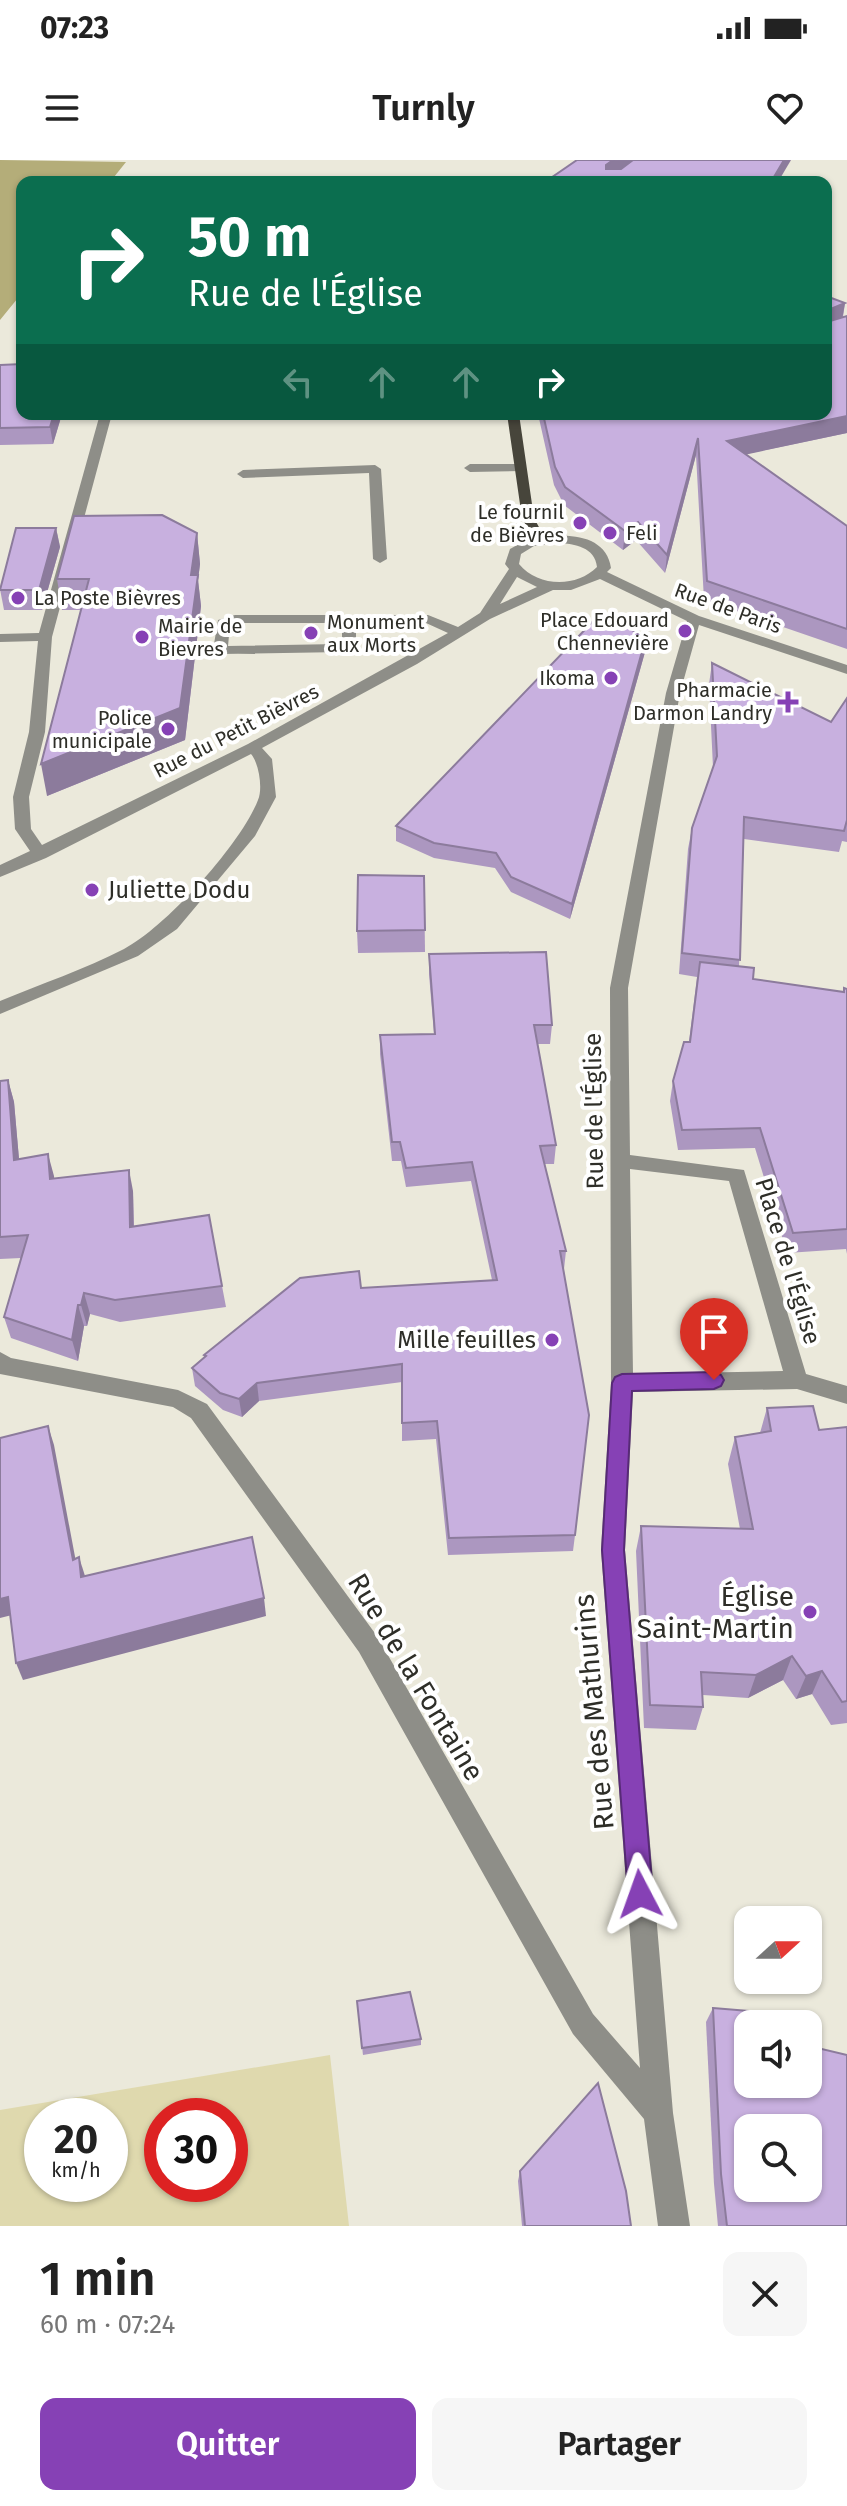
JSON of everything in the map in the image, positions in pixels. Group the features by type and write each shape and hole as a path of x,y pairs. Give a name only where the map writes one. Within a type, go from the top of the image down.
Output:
{"main road":[{"path":"514,420 528,518 540,540"}],"street":[{"path":"40,854 23,829 21,797 37,732 45,637 104,420"},
{"path":"470,468 520,468"},
{"path":"243,474 375,469 380,559"},
{"path":"540,540 569,540 593,548 605,561 600,574"},
{"name":"Rue du Petit Bièvres","path":"485,616 515,570 512,564 515,552 540,540"},
{"path":"515,570 524,577 552,585"},
{"name":"Rue du Petit Bièvres","path":"0,872 253,747 461,633 485,616 552,585 580,583 600,574"},
{"name":"Rue de Paris","path":"600,574 694,619 847,670"},
{"path":"349,618 349,639 343,648 220,650 223,623 235,619 349,618 428,619 461,633"},
{"name":"Rue de l'Église","path":"622,1383 619,988 673,693 694,619"},
{"path":"0,638 45,637"},
{"path":"0,1008 132,952 171,925 249,833 268,797 264,759 253,747"},
{"name":"Place de l'Église","path":"621,1161 737,1175 797,1380"},
{"name":"Rue de la Fontaine","path":"0,1361 4,1366 178,1399 199,1411 368,1644 583,2024 658,2113"},
{"path":"622,1383 797,1380 847,1395"},
{"name":"Rue des Mathurins","path":"622,1383 613,1550 658,2113 674,2226"}],"shaded area":[{"path":"0,160 126,162 115,176 16,176 16,300 0,320"},
{"path":"330,2055 349,2226 0,2226 0,2110 24,2106 24,2202 128,2202 128,2098 72,2098"}],"building":[{"path":"577,160 613,160 606,165 606,169 621,169 633,160 784,160 775,176 554,176"},
{"path":"832,298 845,303 832,308"},
{"path":"847,316 847,416 832,419 832,320"},
{"path":"16,364 16,420 52,420 50,427 0,428 0,365"},
{"path":"544,420 828,420 727,441 847,526 847,629 707,581 698,438 667,555 638,522 625,531 565,487 555,467"},
{"name":"Mairie de Bievres","path":"162,515 197,533 191,575 198,575 180,708 41,764 89,579 57,579 74,516"},
{"path":"16,528 56,528 39,590 0,590"},
{"path":"600,614 646,637 572,904 511,877 496,853 434,843 396,826"},
{"path":"712,663 831,722 847,698 847,820 844,831 744,817 740,960 682,953 692,828 717,756"},
{"path":"358,875 424,876 425,930 357,931"},
{"path":"546,952 552,1025 534,1025 556,1145 540,1146 566,1251 560,1251 589,1415 575,1535 449,1538 437,1421 402,1423 402,1364 257,1383 239,1399 220,1393 192,1368 300,1278 359,1271 361,1288 497,1280 472,1162 406,1168 400,1142 392,1142 380,1035 435,1034 429,954"},
{"path":"700,962 754,968 753,979 844,992 844,988 847,989 847,1229 793,1233 760,1128 682,1130 673,1081 684,1042 690,1042"},
{"path":"8,1080 14,1160 48,1154 50,1179 129,1170 130,1227 209,1215 222,1286 115,1300 84,1293 81,1305 78,1305 72,1340 4,1317 28,1235 0,1237 0,1081"},
{"path":"813,1406 819,1430 847,1427 847,1701 842,1702 822,1671 806,1676 792,1656 756,1675 701,1672 703,1707 650,1705 641,1526 753,1529 735,1437 771,1431 767,1408"},
{"path":"48,1426 73,1560 79,1557 81,1577 252,1537 264,1598 16,1663 8,1597 0,1599 0,1438"},
{"path":"410,1992 421,2039 362,2048 357,2001"},
{"path":"713,2008 736,2010 734,2010 734,2098 822,2098 822,2049 847,2055 847,2226 727,2226 721,2174"},
{"path":"598,2083 626,2191 631,2226 525,2226 520,2171"}],"place":[{"name":"Le fournil de Bièvres","path":"580,523"},
{"name":"Feli","path":"610,533"},
{"name":"La Poste Bièvres","path":"18,598"},
{"name":"Place Edouard Chennevière","path":"685,631"},
{"name":"Monument aux Morts","path":"311,633"},
{"name":"Mairie de Bievres","path":"142,637"},
{"name":"Ikoma","path":"611,678"},
{"name":"Pharmacie Darmon Landry","path":"788,702"},
{"name":"Police municipale","path":"168,729"},
{"name":"Juliette Dodu","path":"92,890"},
{"name":"Mille feuilles","path":"552,1340"},
{"name":"Église Saint-Martin","path":"810,1612"}],"route":[{"path":"640,1894 613,1550 622,1383 714,1380"}]}
